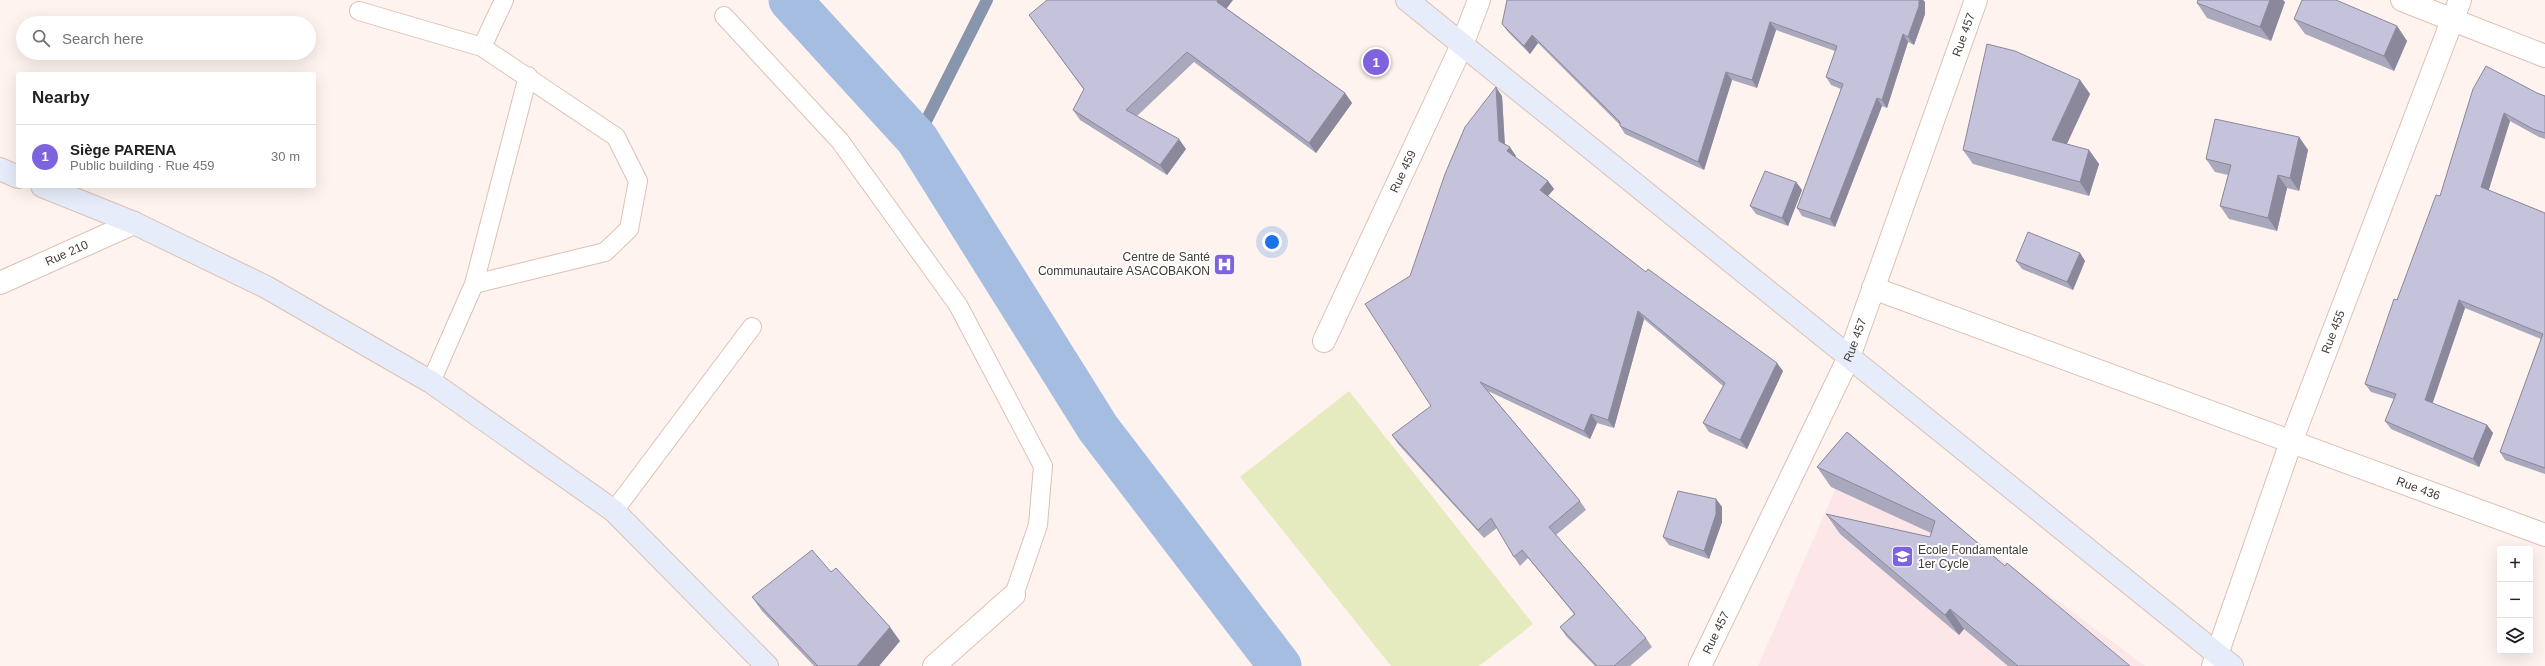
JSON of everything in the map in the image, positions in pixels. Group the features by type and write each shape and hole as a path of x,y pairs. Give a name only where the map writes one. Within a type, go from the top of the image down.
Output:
{"street":[{"path":"1407,0 1849,357 2221,662"},
{"name":"Rue 459","path":"1324,341 1462,45 1478,0"},
{"name":"Rue 457","path":"1700,666 1849,357 1872,288 1976,0"},
{"path":"2402,0 2456,10 2545,56"},
{"name":"Rue 455","path":"2221,662 2291,442 2456,10"},
{"path":"0,169 16,176"},
{"path":"47,188 134,223 266,287 431,382 614,511 766,666"},
{"name":"Rue 210","path":"0,283 134,223"},
{"name":"Rue 436","path":"1872,288 2545,535"},
{"path":"934,666 1014,595"}],"lane":[{"path":"482,47 504,0"},
{"path":"359,11 482,47 528,76 616,137 638,181 629,229 605,252 474,284"},
{"path":"724,16 840,141 958,305 1043,466 1038,526 1014,595"},
{"path":"431,382 474,284 528,76"},
{"path":"614,511 752,326"}],"shaded area":[{"name":"Ecole Fondamentale 1er Cycle","path":"1853,449 2145,666 1758,666"}],"green space":[{"path":"1349,391 1533,624 1479,666 1391,666 1240,477"}],"building":[{"path":"1047,0 1218,0 1217,2 1345,93 1309,143 1187,52 1126,110 1179,139 1160,165 1073,110 1084,89 1029,15"},
{"path":"1507,0 1919,0 1919,6 1908,37 1903,34 1882,100 1877,98 1830,219 1797,208 1843,84 1826,77 1837,46 1770,22 1752,80 1726,72 1698,162 1620,126 1620,122 1532,35 1524,46 1502,24"},
{"path":"2198,0 2270,0 2260,27 2197,3"},
{"path":"2302,0 2336,0 2397,26 2384,56 2294,19"},
{"path":"1987,44 2015,51 2080,80 2052,140 2089,150 2080,182 1963,150"},
{"path":"2486,66 2545,96 2545,133 2533,129 2504,113 2481,187 2545,213 2545,468 2500,452 2543,334 2459,300 2425,400 2487,425 2473,459 2385,421 2396,394 2365,384 2394,299 2397,300 2436,195 2440,196 2473,89"},
{"path":"1496,87 1499,141 1510,147 1507,151 1548,181 1540,190 1646,272 1648,269 1777,363 1740,440 1703,423 1725,383 1638,311 1608,420 1591,414 1584,431 1480,382 1580,501 1549,527 1646,638 1614,666 1597,666 1560,627 1575,614 1522,550 1514,557 1491,518 1478,530 1392,435 1431,406 1365,304 1410,276 1445,174 1465,127"},
{"path":"2215,119 2299,137 2290,178 2278,175 2268,218 2220,206 2231,165 2206,159"},
{"path":"1765,171 1796,182 1782,218 1750,206"},
{"path":"2028,232 2080,253 2067,282 2016,261"},
{"path":"1847,432 2005,566 2007,563 2130,666 2018,666 1950,609 1945,615 1826,514 1930,537 1935,521 1817,467"},
{"path":"1678,491 1716,499 1716,514 1704,551 1663,537"},
{"path":"812,550 831,572 836,568 890,627 857,666 818,666 752,597"}],"waterway":[{"path":"790,0 917,139 1098,428 1280,666"},
{"path":"917,139 987,0"}],"place":[{"name":"Siège PARENA","path":"1376,62"},
{"name":"Centre de Santé Communautaire ASACOBAKON","path":"1225,264"},
{"name":"Ecole Fondamentale 1er Cycle","path":"1902,557"}]}
